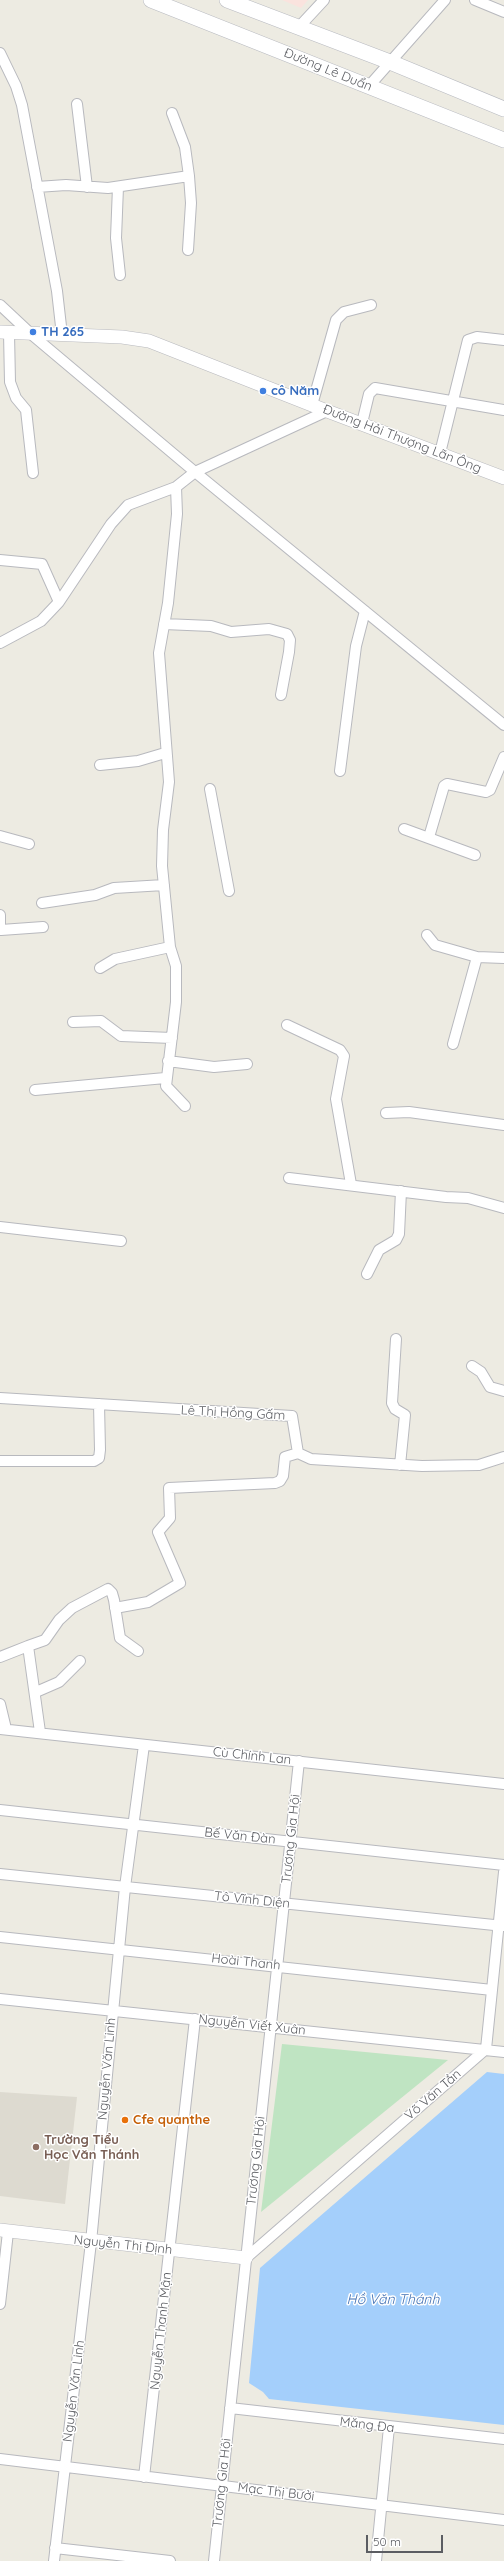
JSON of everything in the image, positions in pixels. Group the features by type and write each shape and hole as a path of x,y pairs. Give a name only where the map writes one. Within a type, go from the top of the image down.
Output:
{"main road":[{"name":"Đường Lê Duẩn","path":"151,0 504,140"},
{"path":"227,0 390,62 504,109"}],"street":[{"path":"298,28 324,0"},
{"path":"369,86 445,0"},
{"path":"475,0 504,12"},
{"path":"0,53 11,74 22,105 57,291 62,335"},
{"path":"77,104 87,187"},
{"path":"172,114 184,147 189,176 191,203 188,250"},
{"path":"37,187 118,187 189,176"},
{"path":"118,187 116,238 120,275"},
{"path":"0,305 31,334 195,472 504,725"},
{"path":"312,405 336,320 344,312 371,305"},
{"path":"5,333 10,382 16,398 26,410 34,473"},
{"name":"Đường Hải Thượng Lãn Ông","path":"5,333 130,337 149,340 327,411 504,478"},
{"path":"440,453 468,340 477,337 504,340"},
{"path":"362,423 369,394 375,388 504,410"},
{"path":"0,643 41,621 58,602 122,510 133,503 176,487 195,472 327,411"},
{"path":"176,487 177,514 164,624 159,653 165,752 169,786 162,847 164,885 170,947 176,966 176,1002 165,1078 166,1086 185,1106"},
{"path":"0,560 42,564 58,602"},
{"path":"340,771 356,646 365,611"},
{"path":"164,624 211,626 231,632 269,629 287,634 290,640 289,652 281,695"},
{"path":"100,765 138,761 165,752"},
{"path":"429,837 444,786 447,784 486,792 490,790 504,757"},
{"path":"210,789 229,891"},
{"path":"404,829 475,855"},
{"path":"0,836 29,844"},
{"path":"42,903 95,895 114,888 164,885"},
{"path":"0,915 0,930 43,927"},
{"path":"427,935 435,945 477,956 504,958"},
{"path":"100,968 115,959 170,947"},
{"path":"452,1044 477,956"},
{"path":"73,1022 102,1021 121,1036 172,1038"},
{"path":"287,1025 340,1050 344,1056 336,1099 351,1184"},
{"path":"168,1061 204,1067 247,1064"},
{"path":"35,1090 165,1078"},
{"path":"386,1113 409,1112 504,1125"},
{"path":"290,1178 468,1198 504,1208"},
{"path":"367,1274 379,1250 396,1240 399,1234 401,1191"},
{"path":"0,1227 121,1241"},
{"path":"396,1339 392,1403 395,1409 405,1415 400,1465"},
{"path":"472,1366 481,1372 490,1387 504,1391"},
{"name":"Lê Thị Hồng Gấm","path":"0,1398 292,1416 298,1453"},
{"path":"0,1461 94,1461 99,1458 100,1450 99,1404"},
{"path":"115,1608 148,1602 180,1584 158,1532 170,1518 169,1488 275,1483 280,1481 283,1476 285,1458 298,1453 311,1459 400,1465 478,1465 504,1457"},
{"path":"0,1657 44,1640 64,1615 100,1592 108,1590 112,1593 120,1638 138,1651"},
{"path":"28,1646 36,1692 40,1732"},
{"path":"36,1692 59,1682 80,1661"},
{"path":"0,1704 3,1729"},
{"name":"Cù Chính Lan","path":"3,1729 504,1784"},
{"name":"Nguyễn Văn Linh","path":"54,2561 91,2242 125,1887 132,1825 144,1745"},
{"name":"Trương Gia Hội","path":"214,2561 299,1761"},
{"name":"Bế Văn Đàn","path":"0,1810 504,1865"},
{"path":"486,2049 501,1926 504,1872"},
{"name":"Tô Vĩnh Diện","path":"0,1874 501,1926"},
{"name":"Hoài Thanh","path":"0,1937 277,1965 492,1990"},
{"name":"Nguyễn Viết Xuân","path":"0,1999 113,2009 270,2028 504,2052"},
{"name":"Nguyễn Thanh Mận","path":"144,2476 195,2019"},
{"name":"Võ Văn Tần","path":"246,2258 486,2049"},
{"path":"0,2304 4,2231"},
{"name":"Nguyễn Thị Định","path":"4,2231 91,2242 246,2258"},
{"name":"Măng Đa","path":"230,2408 504,2439"},
{"path":"376,2561 388,2427"},
{"name":"Mạc Thị Bưởi","path":"0,2459 504,2520"},
{"path":"55,2548 170,2561"}],"shaded area":[{"path":"282,0 308,0 301,8"},
{"name":"Trường Tiểu Học Văn Thánh","path":"0,2092 77,2097 65,2204 0,2196"}],"green space":[{"path":"282,2044 448,2060 261,2212"}],"water":[{"name":"Hồ Văn Thánh","path":"487,2072 504,2074 504,2425 269,2399 263,2392 249,2383 260,2268"}],"place":[{"name":"TH 265","path":"33,332"},
{"name":"cô Năm","path":"263,391"},
{"name":"Cfe quanthe","path":"125,2120"},
{"name":"Trường Tiểu Học Văn Thánh","path":"36,2147"}]}
